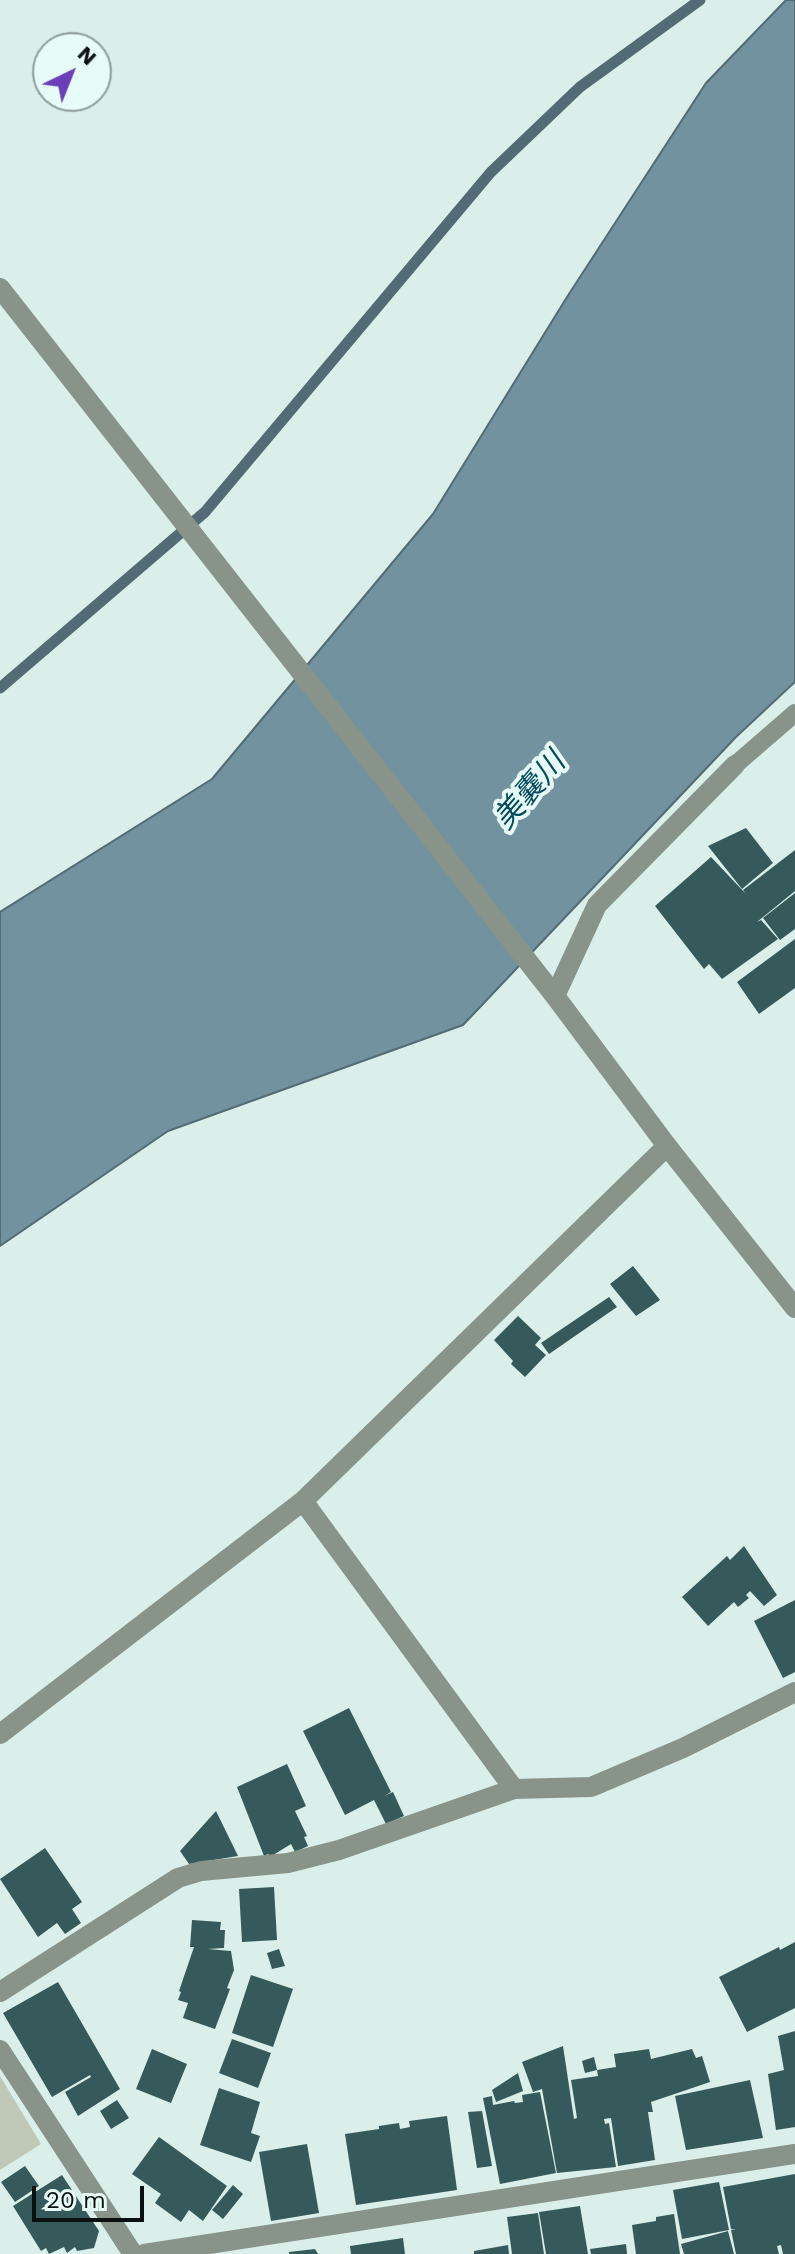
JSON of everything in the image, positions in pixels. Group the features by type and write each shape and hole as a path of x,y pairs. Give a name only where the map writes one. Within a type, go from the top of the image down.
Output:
{"street":[{"path":"0,288 555,996 667,1146 795,1308"},
{"path":"555,996 597,905 735,765"},
{"path":"0,1734 303,1501 667,1146"},
{"path":"303,1501 514,1789"},
{"path":"0,1992 178,1878 201,1871 288,1863 339,1850 514,1789 591,1787 683,1748 795,1692"},
{"path":"0,2050 133,2254"},
{"path":"144,2254 795,2154"}],"lane":[{"path":"735,765 795,713"}],"green space":[{"path":"0,2076 41,2144 0,2170"}],"water":[{"name":"美嚢川","path":"786,0 795,0 795,682 736,737 463,1025 168,1131 0,1246 0,912 212,779 433,514 567,297 706,83"}],"building":[{"path":"746,828 773,863 742,889 708,846"},
{"path":"795,850 795,891 757,922 761,920 778,939 722,979 709,964 704,969 655,906 711,857 746,894 743,890"},
{"path":"795,893 795,929 780,940 763,918"},
{"path":"795,939 795,988 759,1014 737,982"},
{"path":"633,1266 660,1300 636,1316 610,1284"},
{"path":"609,1297 617,1307 549,1354 541,1343"},
{"path":"518,1316 541,1338 535,1345 546,1355 525,1377 494,1340"},
{"path":"744,1546 777,1595 764,1606 750,1591 746,1595 749,1598 738,1607 734,1602 708,1626 682,1597 727,1556 730,1560"},
{"path":"795,1600 795,1672 783,1678 754,1621"},
{"path":"349,1708 391,1792 384,1796 393,1792 404,1816 386,1824 374,1800 345,1815 303,1731"},
{"path":"287,1764 306,1806 295,1811 307,1836 304,1837 308,1846 295,1852 291,1844 270,1857 268,1854 264,1856 237,1787"},
{"path":"216,1811 238,1856 189,1864 180,1851"},
{"path":"45,1848 82,1902 72,1909 81,1923 65,1934 57,1923 38,1937 0,1879"},
{"path":"274,1887 277,1940 242,1942 239,1889"},
{"path":"192,1920 221,1922 220,1930 225,1930 224,1948 208,1949 231,1951 234,1970 215,2029 183,2018 188,2003 178,2000 194,1947 190,1947"},
{"path":"795,1942 795,2008 747,2032 719,1977"},
{"path":"279,1949 285,1966 272,1969 267,1953"},
{"path":"251,1975 293,1989 273,2047 232,2033"},
{"path":"58,1982 120,2089 78,2116 65,2092 90,2075 52,2097 3,2013"},
{"path":"795,2031 795,2127 776,2130 768,2074 784,2070 778,2036"},
{"path":"232,2039 271,2053 258,2088 219,2073"},
{"path":"563,2046 574,2119 577,2118 571,2080 598,2076 597,2070 616,2067 614,2054 649,2049 651,2059 692,2049 696,2058 702,2056 710,2082 651,2102 653,2112 648,2112 655,2160 618,2166 611,2118 604,2119 605,2124 609,2123 616,2167 557,2173 542,2089 533,2092 522,2062"},
{"path":"152,2049 187,2064 171,2103 136,2089"},
{"path":"594,2057 597,2070 585,2073 582,2061"},
{"path":"518,2073 523,2091 496,2102 492,2090"},
{"path":"750,2080 763,2138 686,2150 675,2096"},
{"path":"219,2088 260,2102 251,2133 260,2136 251,2162 200,2145"},
{"path":"540,2092 556,2173 500,2184 483,2098 492,2096 493,2105 515,2103 523,2102 522,2095"},
{"path":"117,2100 129,2118 111,2129 100,2111"},
{"path":"482,2111 492,2166 477,2168 468,2112"},
{"path":"447,2116 457,2190 356,2205 345,2134 399,2123 400,2129 410,2127 409,2121"},
{"path":"159,2137 227,2186 203,2221 189,2210 181,2222 155,2203 161,2194 132,2174"},
{"path":"307,2144 319,2213 271,2221 259,2152"},
{"path":"25,2166 39,2186 15,2202 1,2182"},
{"path":"795,2174 795,2254 783,2254 781,2245 777,2246 779,2254 736,2254 731,2230 736,2229 731,2229 723,2187"},
{"path":"62,2175 99,2231 94,2248 77,2251 75,2247 67,2253 64,2247 49,2254 46,2248 41,2251 13,2206"},
{"path":"719,2182 729,2230 682,2239 673,2190"},
{"path":"233,2185 243,2194 223,2219 212,2210"},
{"path":"580,2206 588,2254 546,2254 539,2212"},
{"path":"538,2213 544,2254 512,2254 507,2217"},
{"path":"674,2214 680,2254 636,2254 632,2225"},
{"path":"728,2231 734,2254 684,2254 681,2244"},
{"path":"403,2238 405,2254 351,2254 350,2246"},
{"path":"626,2244 627,2254 591,2254 590,2249"},
{"path":"508,2245 509,2254 474,2254 474,2251"},
{"path":"315,2249 318,2254 289,2254 289,2252"}],"waterway":[{"path":"0,688 205,512 491,172 580,87 700,0"}]}
